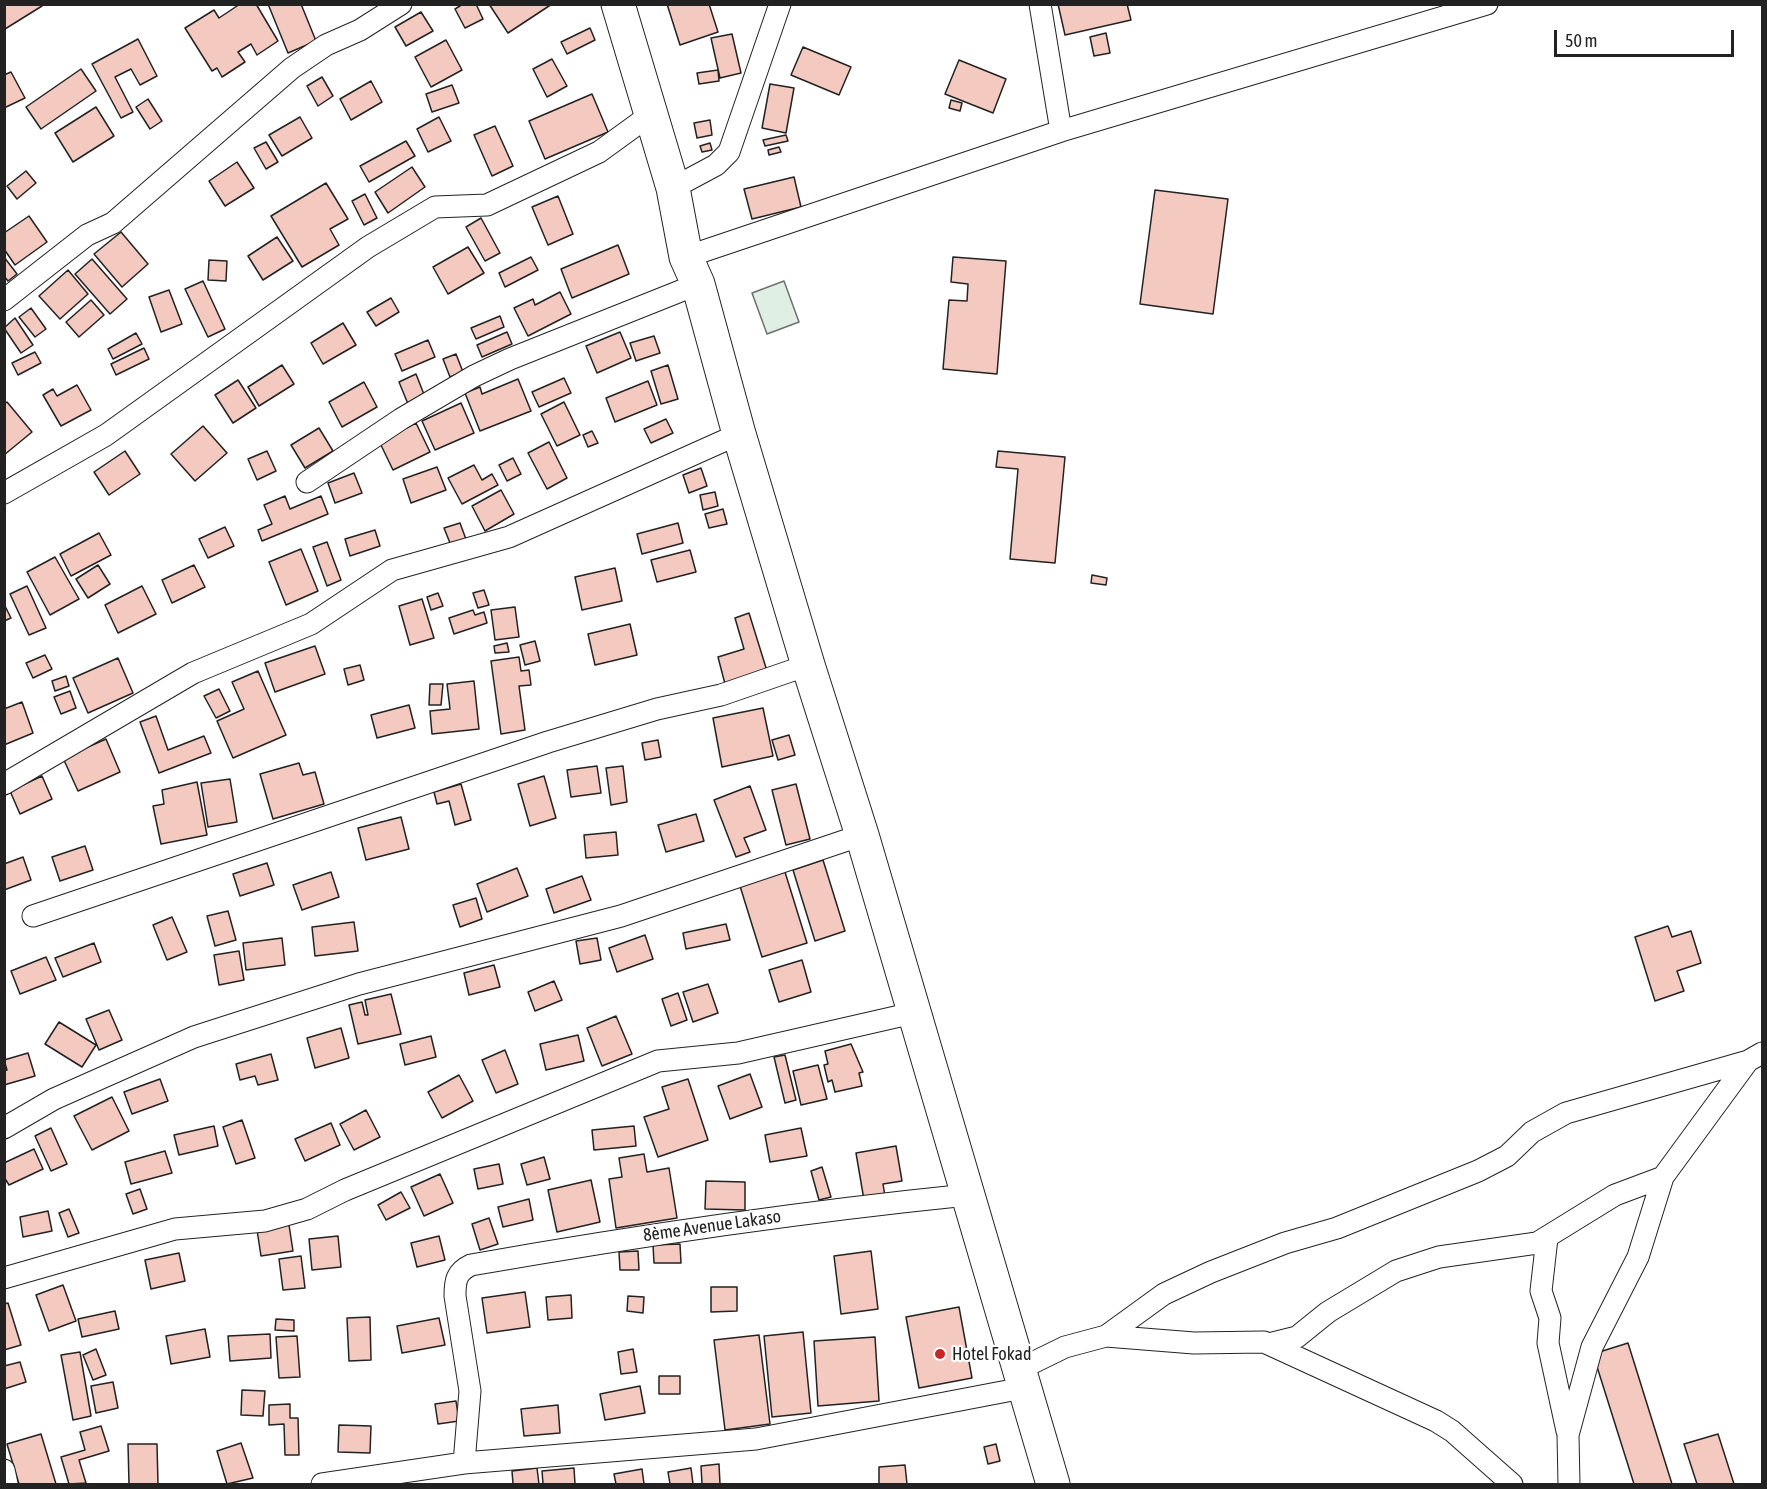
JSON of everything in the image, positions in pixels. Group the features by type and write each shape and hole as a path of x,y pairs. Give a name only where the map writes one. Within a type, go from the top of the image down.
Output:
{"highway":[{"path":"618,4 673,188 692,270 739,434 862,835 1053,1485"}],"street":[{"path":"4,300 87,235 113,223 292,68 326,45 360,30 401,4"},
{"path":"673,188 716,165 729,152 780,4"},
{"path":"1040,4 1061,131"},
{"path":"307,482 401,419 474,376 692,270 1061,131 1487,4"},
{"path":"4,494 106,435 387,235 435,207 488,205 599,152 650,115"},
{"path":"4,784 193,673 311,624 392,570 509,537 739,434"},
{"path":"33,916 548,742 657,709 720,695 808,665"},
{"path":"4,1128 54,1099 194,1037 359,984 621,916 862,835"},
{"path":"4,1278 175,1229 265,1221 306,1209 345,1190 658,1061 738,1053 913,1013"},
{"path":"1568,1435 1593,1347 1638,1257 1663,1177 1755,1057"},
{"path":"1106,1336 1164,1294 1210,1272 1285,1243 1337,1228 1478,1171 1507,1156 1532,1132 1566,1113 1755,1057"},
{"path":"1269,1344 1297,1337 1348,1299 1396,1271 1439,1257 1537,1243 1614,1195 1663,1177"},
{"name":"8ème Avenue Lakaso","path":"464,1463 470,1391 455,1296 455,1281 460,1270 471,1264 615,1239 796,1214 967,1195"},
{"path":"1547,1238 1541,1291 1550,1318 1548,1344 1568,1435 1569,1485"},
{"path":"322,1485 464,1463 756,1439 1021,1378 1065,1347 1106,1336 1194,1343 1255,1342 1269,1344 1436,1421 1452,1431 1512,1485"},
{"path":"4,1470 7,1485"}],"green space":[{"path":"784,281 799,322 767,334 752,293"}],"building":[{"path":"4,4 41,4 42,6 5,29"},
{"path":"240,4 256,4 278,41 257,55 251,44 238,52 245,62 222,77 217,68 212,71 185,28 214,10 219,18"},
{"path":"268,4 301,4 316,41 288,53"},
{"path":"463,4 476,4 483,19 465,28 455,9"},
{"path":"489,4 552,4 508,33"},
{"path":"667,4 709,4 718,32 680,45"},
{"path":"1058,4 1127,4 1131,20 1065,35"},
{"path":"421,12 433,31 406,46 395,27"},
{"path":"590,28 595,40 567,54 561,42"},
{"path":"1106,33 1110,53 1094,56 1090,37"},
{"path":"732,34 741,73 720,78 711,38"},
{"path":"138,39 157,76 140,85 131,69 115,77 133,112 121,118 92,64"},
{"path":"446,40 462,70 431,87 415,57"},
{"path":"803,47 851,67 839,95 791,75"},
{"path":"552,59 567,86 547,97 533,69"},
{"path":"959,60 1006,79 993,113 945,94"},
{"path":"81,69 96,91 41,129 26,107"},
{"path":"718,70 719,81 699,84 697,73"},
{"path":"11,72 25,98 4,108 4,75"},
{"path":"322,77 333,96 318,106 307,86"},
{"path":"371,81 382,102 351,120 340,99"},
{"path":"770,84 794,88 786,133 762,128"},
{"path":"452,85 459,103 432,112 426,94"},
{"path":"592,94 608,132 545,159 529,121"},
{"path":"148,99 162,121 150,129 136,107"},
{"path":"951,100 962,103 960,111 949,108"},
{"path":"96,107 114,136 73,162 55,133"},
{"path":"300,117 312,138 282,156 269,135"},
{"path":"439,117 451,141 428,152 417,129"},
{"path":"710,120 712,135 697,138 694,123"},
{"path":"495,126 513,166 492,176 474,135"},
{"path":"786,135 788,141 765,146 763,140"},
{"path":"406,141 415,156 369,182 360,166"},
{"path":"266,142 278,162 266,169 254,148"},
{"path":"710,143 712,150 702,152 700,146"},
{"path":"779,147 781,152 769,155 768,150"},
{"path":"237,162 254,188 225,206 209,181"},
{"path":"412,167 425,187 388,213 375,192"},
{"path":"26,171 36,183 17,199 7,186"},
{"path":"794,177 801,207 752,219 744,189"},
{"path":"326,183 348,219 330,229 339,245 302,267 271,216"},
{"path":"1155,190 1228,199 1213,314 1140,304"},
{"path":"365,194 377,218 364,225 352,201"},
{"path":"558,196 573,234 548,245 532,207"},
{"path":"29,216 47,242 15,265 4,249 4,233"},
{"path":"481,218 500,253 485,261 466,227"},
{"path":"121,232 148,264 122,287 94,254"},
{"path":"277,237 293,261 263,280 248,256"},
{"path":"618,245 629,274 572,298 561,269"},
{"path":"468,247 484,273 448,294 433,267"},
{"path":"4,257 17,274 8,281 4,276"},
{"path":"531,257 538,270 505,287 499,273"},
{"path":"953,257 1006,261 997,374 943,369 949,300 967,301 968,284 951,282"},
{"path":"92,259 127,299 110,314 75,274"},
{"path":"209,260 227,261 226,281 208,280"},
{"path":"68,270 88,294 60,319 39,296"},
{"path":"203,281 225,329 208,337 185,289"},
{"path":"169,290 182,324 161,332 149,297"},
{"path":"560,292 571,314 528,336 514,308 533,299 535,305"},
{"path":"391,298 399,312 376,326 367,312"},
{"path":"91,300 104,315 79,337 66,322"},
{"path":"31,308 46,329 35,337 19,317"},
{"path":"500,316 504,327 476,339 471,328"},
{"path":"15,318 33,345 21,353 4,328"},
{"path":"343,323 356,345 323,364 311,343"},
{"path":"507,332 512,344 482,357 477,345"},
{"path":"620,332 631,358 597,373 586,346"},
{"path":"136,333 142,344 113,359 108,349"},
{"path":"654,336 660,353 636,361 630,343"},
{"path":"428,340 435,357 402,371 395,354"},
{"path":"144,348 149,359 116,375 111,364"},
{"path":"35,352 41,363 18,375 12,363"},
{"path":"456,354 463,372 450,377 443,359"},
{"path":"282,365 294,384 259,406 248,387"},
{"path":"668,365 678,399 661,404 651,371"},
{"path":"416,374 425,397 408,404 399,382"},
{"path":"564,378 571,393 539,407 532,392"},
{"path":"518,379 531,411 480,431 465,393 480,387 482,394"},
{"path":"238,380 256,408 233,423 215,395"},
{"path":"648,381 657,405 615,422 606,398"},
{"path":"364,382 377,407 342,427 329,402"},
{"path":"77,385 91,410 61,426 43,395 53,389 57,396"},
{"path":"7,402 32,432 4,455 4,404"},
{"path":"564,402 580,435 557,446 541,414"},
{"path":"461,403 474,433 435,450 422,421"},
{"path":"666,419 673,433 651,443 644,429"},
{"path":"416,423 430,452 393,470 379,441"},
{"path":"203,426 227,453 195,481 171,454"},
{"path":"319,428 333,451 305,468 291,445"},
{"path":"592,431 598,443 588,447 583,435"},
{"path":"549,442 567,478 547,489 528,453"},
{"path":"125,451 140,474 109,495 94,472"},
{"path":"267,451 276,471 257,480 248,459"},
{"path":"998,451 1065,457 1055,563 1010,559 1018,469 996,467"},
{"path":"513,458 521,474 507,481 499,465"},
{"path":"474,465 482,480 492,474 498,485 462,504 448,478"},
{"path":"437,467 446,490 411,503 403,479"},
{"path":"701,468 707,486 689,493 683,475"},
{"path":"354,473 362,493 335,503 328,483"},
{"path":"501,490 514,514 485,531 472,506"},
{"path":"715,492 718,506 703,510 700,495"},
{"path":"285,496 290,509 321,496 328,514 262,541 258,530 272,524 264,505"},
{"path":"723,509 727,524 709,528 705,514"},
{"path":"460,523 467,542 452,548 444,528"},
{"path":"678,523 683,543 642,554 637,534"},
{"path":"225,527 234,546 208,558 199,539"},
{"path":"375,530 380,546 350,556 345,539"},
{"path":"99,533 111,555 71,576 60,554"},
{"path":"327,542 341,580 327,586 313,547"},
{"path":"301,549 318,591 286,605 269,562"},
{"path":"690,550 696,572 657,582 651,560"},
{"path":"55,557 79,599 50,615 27,572"},
{"path":"98,565 110,584 88,598 76,579"},
{"path":"194,565 205,587 172,603 162,580"},
{"path":"615,568 622,601 582,610 575,577"},
{"path":"1092,575 1107,578 1106,585 1091,583"},
{"path":"27,586 46,628 29,635 10,594"},
{"path":"142,586 156,614 118,633 105,605"},
{"path":"484,590 489,605 478,608 473,593"},
{"path":"438,593 443,606 431,610 427,597"},
{"path":"422,599 434,638 410,645 399,606"},
{"path":"4,604 11,618 4,621"},
{"path":"515,607 519,637 495,640 491,610"},
{"path":"473,610 475,615 484,612 487,623 454,634 449,618"},
{"path":"749,613 767,671 725,684 718,657 744,649 735,618"},
{"path":"630,624 637,655 595,665 588,634"},
{"path":"535,641 540,661 525,665 520,645"},
{"path":"507,643 509,652 495,653 494,646"},
{"path":"315,646 325,674 275,692 265,663"},
{"path":"45,655 52,669 33,678 26,663"},
{"path":"519,657 521,671 529,670 531,685 519,686 525,730 501,734 491,661"},
{"path":"118,658 133,693 88,713 73,678"},
{"path":"360,665 364,680 348,685 344,669"},
{"path":"258,671 286,735 233,758 217,721 244,709 232,682"},
{"path":"66,676 69,686 55,691 52,681"},
{"path":"474,681 479,729 432,734 430,711 450,709 447,684"},
{"path":"430,684 443,684 441,705 429,705"},
{"path":"219,689 230,711 216,718 204,696"},
{"path":"70,691 76,708 61,714 54,697"},
{"path":"22,702 33,733 4,745 4,709"},
{"path":"409,705 415,728 377,738 371,715"},
{"path":"763,708 773,756 722,767 713,718"},
{"path":"156,716 168,750 204,736 211,753 159,773 140,722"},
{"path":"789,735 795,755 778,760 772,740"},
{"path":"106,739 120,772 78,791 63,758"},
{"path":"658,740 661,757 645,760 642,743"},
{"path":"299,763 303,775 315,772 324,804 273,819 260,774"},
{"path":"597,766 601,793 571,797 567,770"},
{"path":"623,766 627,802 611,805 606,768"},
{"path":"42,776 52,799 20,814 10,791"},
{"path":"544,776 556,818 530,826 518,784"},
{"path":"230,779 237,822 208,827 201,783"},
{"path":"197,782 207,835 161,844 153,806 164,804 162,790"},
{"path":"461,784 471,820 455,825 449,801 437,804 434,792"},
{"path":"796,784 810,839 786,845 772,790"},
{"path":"750,786 766,830 744,838 750,852 736,857 714,800"},
{"path":"696,814 704,841 666,852 658,825"},
{"path":"401,817 409,849 366,860 358,828"},
{"path":"616,832 618,855 586,858 584,835"},
{"path":"85,846 93,870 60,881 52,857"},
{"path":"23,857 31,880 4,890 4,864"},
{"path":"823,860 845,931 815,941 793,870"},
{"path":"267,863 274,885 240,896 233,874"},
{"path":"517,868 528,896 487,912 477,884"},
{"path":"331,872 339,897 302,910 293,885"},
{"path":"785,872 807,943 762,957 740,886"},
{"path":"582,876 591,900 554,913 546,889"},
{"path":"476,898 482,919 460,927 453,905"},
{"path":"228,911 236,940 215,946 207,916"},
{"path":"172,917 187,952 167,960 153,925"},
{"path":"354,922 358,951 315,956 312,927"},
{"path":"726,924 730,940 686,949 683,933"},
{"path":"1668,926 1672,937 1691,931 1701,963 1677,971 1684,991 1655,1001 1635,937"},
{"path":"645,935 653,959 617,972 609,948"},
{"path":"282,938 285,965 246,970 243,943"},
{"path":"597,938 601,960 580,964 576,941"},
{"path":"94,943 101,962 63,977 55,958"},
{"path":"239,951 244,980 219,985 214,955"},
{"path":"46,957 56,980 20,994 11,971"},
{"path":"802,960 811,992 779,1002 769,970"},
{"path":"494,965 500,987 469,995 464,973"},
{"path":"554,981 562,1000 535,1011 528,992"},
{"path":"708,984 718,1013 693,1022 683,992"},
{"path":"678,993 687,1020 671,1026 662,999"},
{"path":"391,994 401,1034 358,1044 349,1005 362,1002 365,1015 368,1015 365,1000"},
{"path":"109,1010 122,1040 99,1050 86,1019"},
{"path":"616,1016 632,1054 602,1066 587,1028"},
{"path":"59,1022 96,1045 82,1067 45,1044"},
{"path":"341,1028 349,1058 315,1068 307,1038"},
{"path":"578,1035 584,1061 546,1070 540,1044"},
{"path":"431,1036 436,1057 405,1065 400,1044"},
{"path":"851,1044 863,1072 859,1073 862,1086 835,1092 832,1080 828,1082 824,1065 828,1064 825,1051"},
{"path":"505,1050 518,1084 496,1093 482,1060"},
{"path":"28,1053 35,1076 4,1085 4,1071 7,1070 4,1060"},
{"path":"271,1054 278,1080 258,1085 255,1076 240,1080 236,1064"},
{"path":"785,1055 796,1100 785,1103 774,1057"},
{"path":"818,1065 827,1099 801,1105 793,1071"},
{"path":"750,1074 762,1107 730,1119 718,1086"},
{"path":"459,1075 473,1101 442,1118 428,1092"},
{"path":"160,1079 168,1101 132,1114 124,1092"},
{"path":"688,1079 708,1140 658,1157 644,1117 669,1109 662,1087"},
{"path":"112,1097 129,1131 92,1150 74,1116"},
{"path":"366,1110 380,1137 354,1150 340,1124"},
{"path":"242,1120 255,1158 236,1164 223,1127"},
{"path":"331,1123 340,1145 305,1161 295,1139"},
{"path":"214,1126 218,1146 179,1155 174,1135"},
{"path":"634,1126 636,1146 594,1150 592,1130"},
{"path":"51,1128 67,1164 51,1171 35,1136"},
{"path":"801,1128 807,1156 770,1162 765,1135"},
{"path":"896,1146 902,1181 883,1184 885,1196 864,1200 856,1153"},
{"path":"34,1149 43,1169 9,1185 4,1177 4,1163"},
{"path":"165,1151 172,1173 131,1184 125,1162"},
{"path":"644,1154 647,1172 669,1168 677,1218 616,1228 609,1179 622,1177 619,1158"},
{"path":"544,1157 550,1179 527,1185 521,1164"},
{"path":"499,1164 503,1184 478,1189 474,1169"},
{"path":"822,1167 831,1197 819,1200 811,1171"},
{"path":"440,1174 453,1203 424,1216 411,1187"},
{"path":"591,1180 600,1222 557,1232 548,1190"},
{"path":"706,1181 745,1182 745,1210 705,1209"},
{"path":"140,1189 147,1209 133,1214 126,1194"},
{"path":"401,1192 410,1208 386,1220 378,1205"},
{"path":"529,1199 533,1220 503,1227 498,1207"},
{"path":"69,1209 79,1233 68,1237 59,1213"},
{"path":"48,1211 52,1231 23,1237 20,1217"},
{"path":"489,1218 498,1244 480,1250 472,1224"},
{"path":"289,1225 293,1251 261,1256 257,1230"},
{"path":"338,1236 341,1267 312,1270 309,1239"},
{"path":"439,1236 445,1260 417,1267 411,1243"},
{"path":"680,1244 681,1263 654,1263 653,1245"},
{"path":"638,1251 639,1270 620,1270 619,1252"},
{"path":"871,1251 878,1309 841,1314 834,1256"},
{"path":"179,1253 185,1281 151,1289 145,1260"},
{"path":"301,1256 305,1288 283,1290 279,1259"},
{"path":"63,1285 76,1321 49,1331 36,1295"},
{"path":"711,1287 737,1287 737,1311 711,1312"},
{"path":"525,1292 530,1327 487,1333 482,1298"},
{"path":"571,1295 572,1318 548,1320 546,1297"},
{"path":"628,1296 644,1297 643,1313 627,1311"},
{"path":"8,1303 21,1345 4,1350 4,1304"},
{"path":"959,1307 972,1378 919,1388 906,1317"},
{"path":"115,1311 119,1329 82,1337 78,1319"},
{"path":"370,1317 371,1360 349,1361 347,1318"},
{"path":"439,1318 445,1345 402,1353 397,1326"},
{"path":"276,1319 294,1320 294,1331 275,1330"},
{"path":"205,1329 210,1357 171,1364 166,1336"},
{"path":"803,1332 811,1413 772,1417 764,1336"},
{"path":"270,1334 271,1358 230,1361 228,1336"},
{"path":"759,1335 770,1424 725,1430 714,1340"},
{"path":"297,1336 300,1377 279,1378 276,1337"},
{"path":"875,1337 879,1401 818,1406 814,1341"},
{"path":"1628,1343 1672,1484 1634,1484 1593,1354"},
{"path":"96,1349 106,1375 93,1380 83,1355"},
{"path":"633,1349 637,1372 621,1374 618,1352"},
{"path":"80,1352 91,1416 73,1420 61,1355"},
{"path":"20,1362 26,1382 4,1389 4,1366"},
{"path":"659,1376 680,1376 680,1394 659,1394"},
{"path":"113,1382 118,1408 96,1413 91,1386"},
{"path":"640,1386 645,1413 605,1420 600,1394"},
{"path":"242,1390 265,1391 263,1416 241,1415"},
{"path":"456,1401 459,1421 438,1424 435,1404"},
{"path":"290,1404 290,1418 298,1418 299,1455 285,1455 284,1424 269,1425 269,1405"},
{"path":"558,1405 560,1433 524,1436 521,1409"},
{"path":"339,1425 371,1426 370,1453 338,1452"},
{"path":"101,1426 109,1451 79,1460 86,1483 69,1484 61,1457 85,1450 80,1432"},
{"path":"41,1434 56,1484 19,1484 7,1444"},
{"path":"1718,1434 1734,1484 1697,1484 1684,1444"},
{"path":"241,1443 253,1478 227,1484 217,1451"},
{"path":"128,1444 157,1444 158,1484 129,1484"},
{"path":"996,1444 1000,1461 988,1464 984,1447"},
{"path":"719,1464 720,1484 702,1484 701,1466"},
{"path":"905,1465 907,1484 879,1484 879,1467"},
{"path":"537,1468 539,1484 513,1484 512,1471"},
{"path":"574,1468 575,1484 543,1484 542,1471"},
{"path":"691,1468 693,1484 670,1484 668,1472"},
{"path":"642,1469 644,1484 616,1484 614,1474"}],"place":[{"name":"Hotel Fokad","path":"940,1354"}]}
